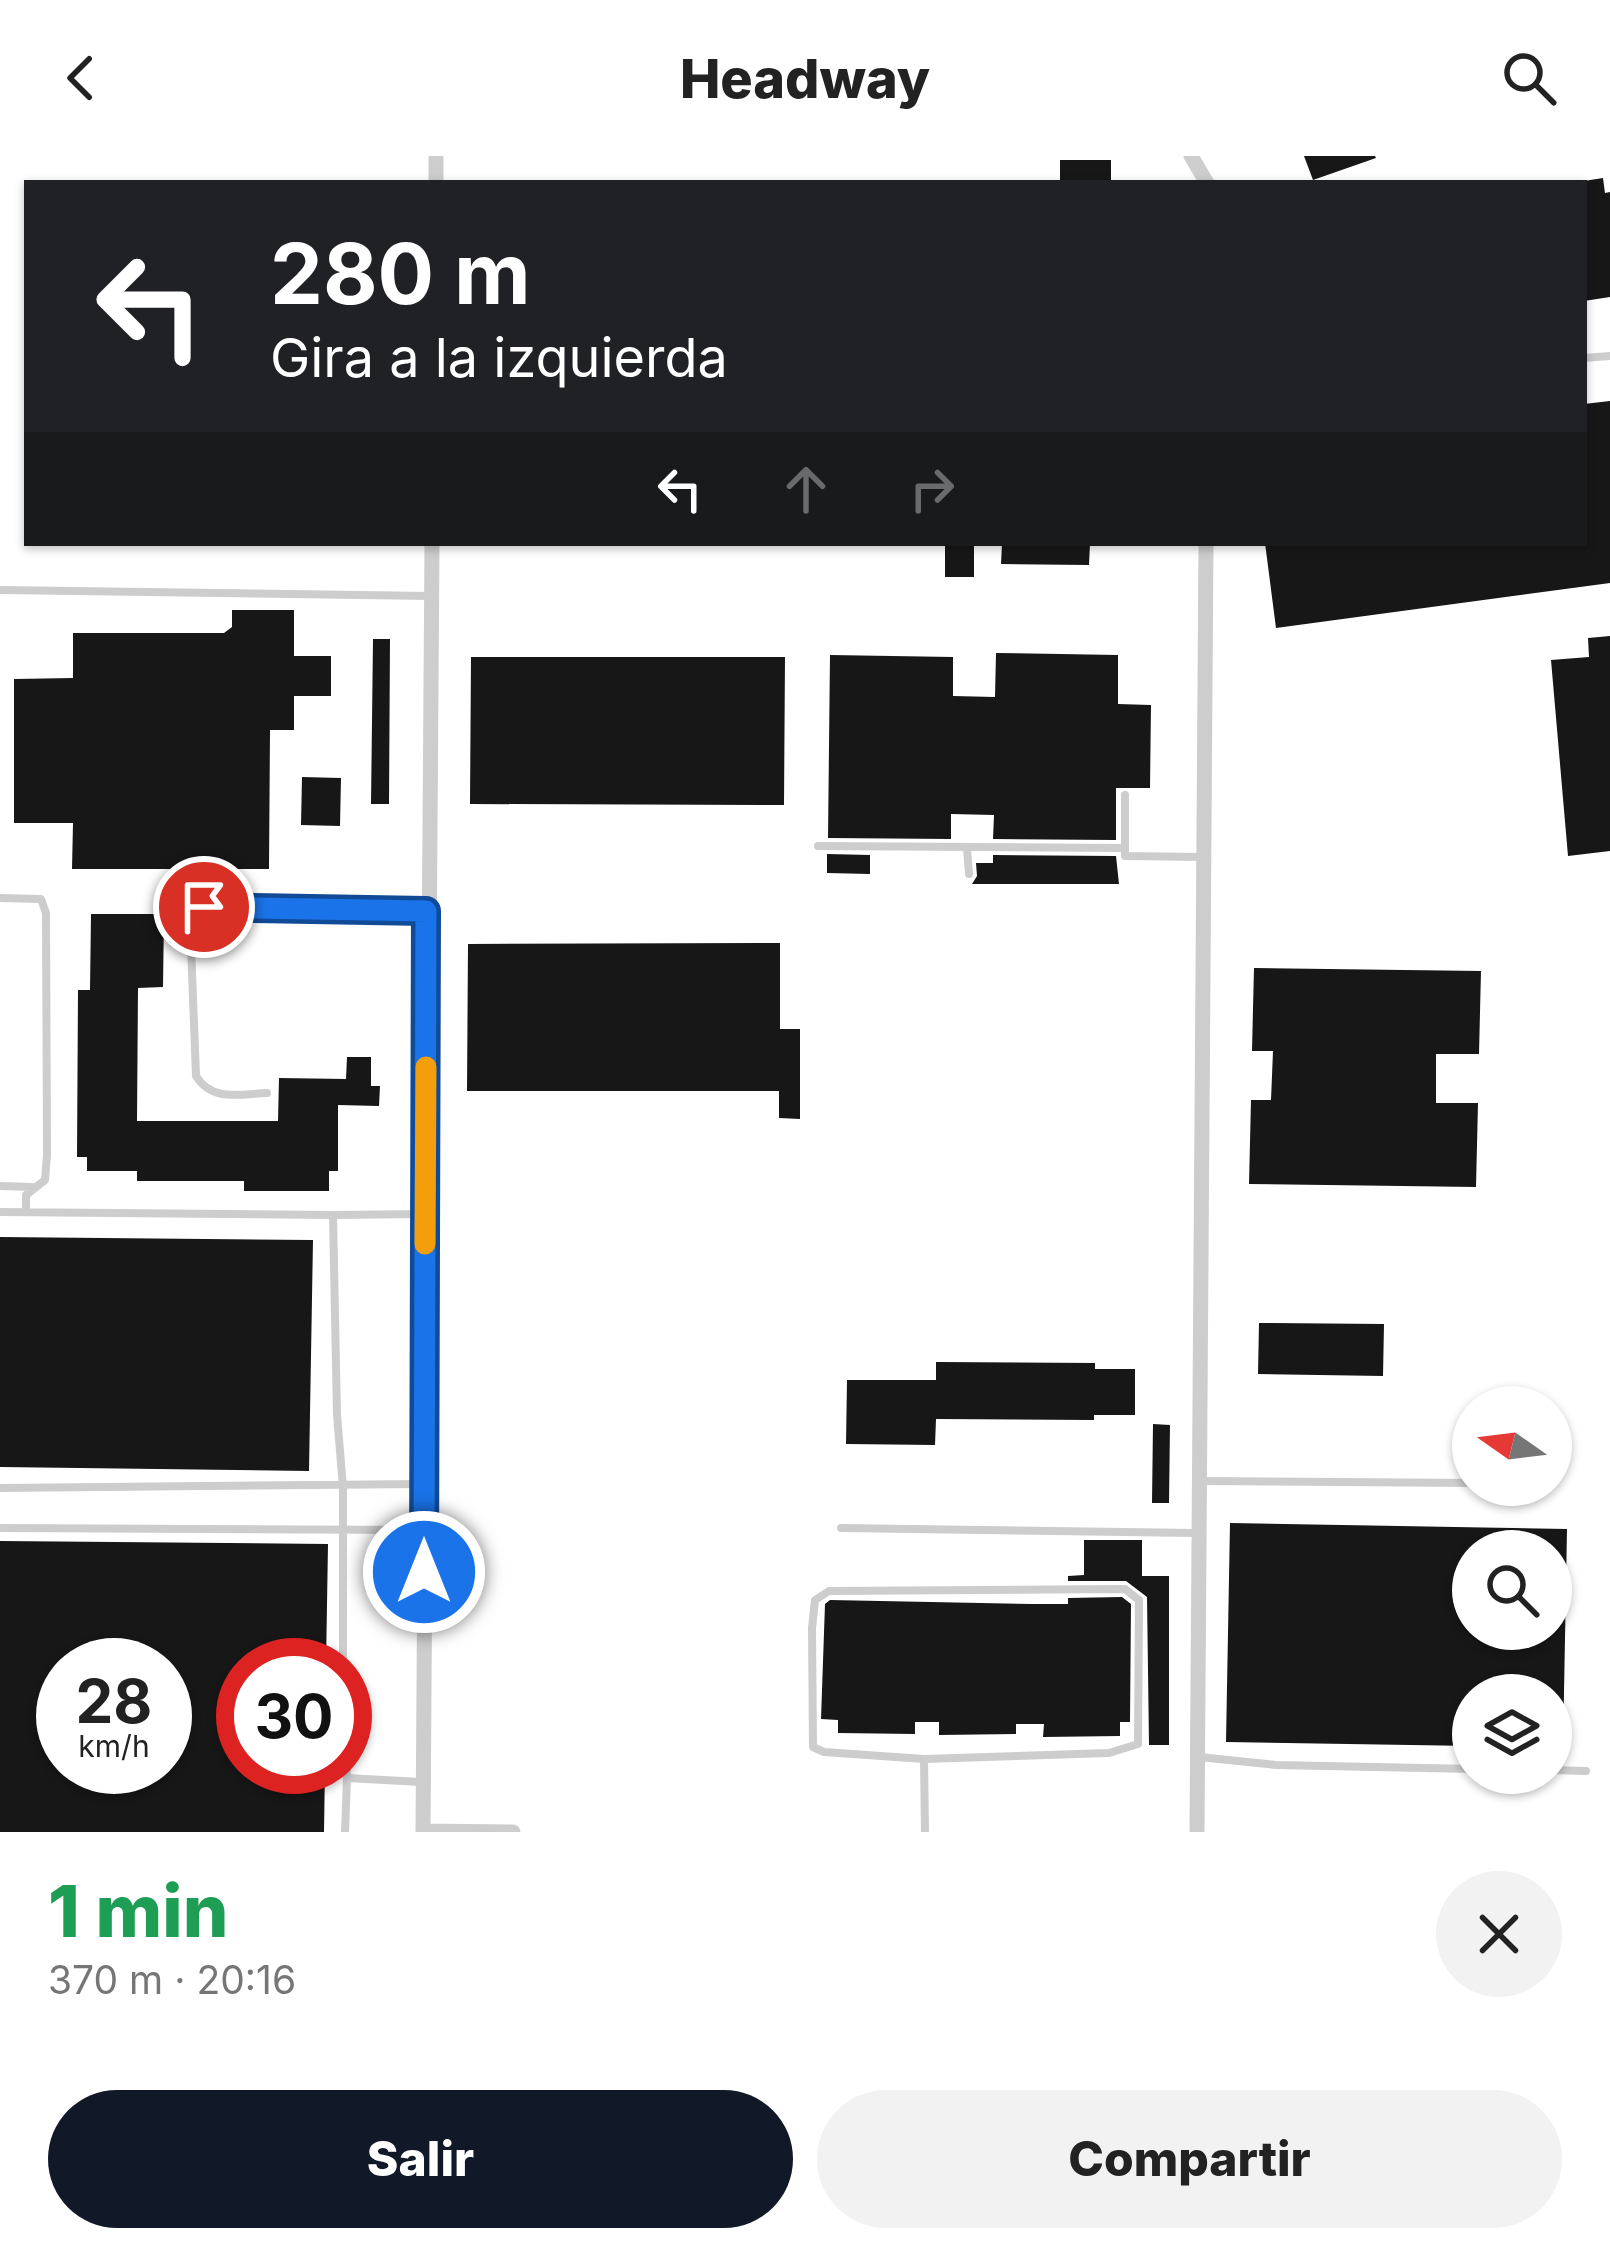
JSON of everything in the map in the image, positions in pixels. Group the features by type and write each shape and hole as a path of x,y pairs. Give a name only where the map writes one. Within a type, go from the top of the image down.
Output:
{"street":[{"path":"432,546 423,1831 513,1832"},
{"path":"1197,1832 1206,546"}],"lane":[{"path":"0,590 431,596"},
{"path":"1125,795 1125,856 1204,857"},
{"path":"818,846 1125,848"},
{"path":"967,849 969,874"},
{"path":"0,898 41,899 46,913 47,1155 45,1180 26,1195 26,1212"},
{"path":"267,1093 219,1095 203,1088 196,1076 190,919 195,911 204,907 426,911"},
{"path":"0,1186 34,1187"},
{"path":"0,1211 425,1214"},
{"path":"333,1215 343,1638"},
{"path":"1198,1480 1452,1483"},
{"path":"0,1489 424,1484"},
{"path":"0,1528 424,1530"},
{"path":"841,1528 1198,1533"},
{"path":"1125,1589 1139,1600 1138,1744 1108,1753 924,1759 824,1752 813,1747 815,1600 829,1591 1125,1589"},
{"path":"1198,1757 1276,1765 1452,1768"},
{"path":"924,1759 925,1832"},
{"path":"1572,1771 1586,1771"},
{"path":"372,1779 423,1782"},
{"path":"345,1832 346,1794"}],"building":[{"path":"1304,156 1375,156 1376,158 1313,180"},
{"path":"1060,160 1111,160 1111,180 1060,180"},
{"path":"1603,178 1605,193 1610,192 1610,297 1587,301 1587,181"},
{"path":"1610,401 1610,583 1276,628 1265,546 1587,546 1587,404"},
{"path":"945,546 974,546 974,577 945,577"},
{"path":"1002,546 1090,546 1089,565 1001,564"},
{"path":"232,610 294,610 294,656 331,656 331,696 294,696 294,730 270,730 269,869 72,869 73,823 14,823 14,679 73,678 73,633 224,633 232,627"},
{"path":"1610,636 1610,851 1568,856 1551,660 1589,657 1588,638"},
{"path":"373,639 390,639 389,804 371,804"},
{"path":"996,653 1118,655 1118,704 1151,705 1150,788 1116,788 1116,840 993,839 994,815 951,814 951,839 828,838 830,655 953,657 953,696 995,697"},
{"path":"471,657 785,657 784,805 470,804"},
{"path":"302,777 341,778 340,826 301,825"},
{"path":"827,854 870,855 870,874 827,873"},
{"path":"993,855 1116,856 1119,884 972,884 976,863 993,863"},
{"path":"91,914 164,914 163,987 138,988 137,1121 278,1121 279,1078 346,1079 347,1057 371,1057 371,1086 380,1086 379,1106 338,1105 338,1171 329,1171 329,1191 244,1191 244,1181 137,1181 137,1171 87,1171 87,1157 77,1157 78,990 90,990"},
{"path":"780,943 780,1029 800,1029 800,1119 779,1118 779,1091 467,1091 468,944"},
{"path":"1254,968 1481,971 1479,1054 1436,1054 1436,1103 1478,1103 1476,1187 1249,1184 1251,1100 1271,1100 1273,1051 1252,1051"},
{"path":"0,1237 313,1240 309,1471 0,1467"},
{"path":"1259,1323 1384,1324 1383,1376 1258,1374"},
{"path":"936,1362 1095,1363 1095,1369 1135,1369 1135,1415 1094,1415 1094,1420 936,1419 935,1445 846,1444 847,1380 936,1380"},
{"path":"1153,1424 1170,1425 1169,1503 1152,1503"},
{"path":"1230,1523 1567,1529 1452,1530 1452,1650 1565,1650 1564,1674 1452,1674 1452,1746 1226,1742"},
{"path":"1084,1540 1142,1540 1142,1576 1169,1576 1169,1745 1149,1745 1147,1597 1126,1581 1068,1581 1068,1576 1084,1575"},
{"path":"0,1541 328,1544 326,1638 216,1638 216,1794 325,1794 324,1832 0,1832"},
{"path":"1122,1597 1131,1604 1130,1722 1120,1722 1120,1736 1043,1737 1044,1724 1016,1724 1016,1734 939,1735 939,1722 915,1722 915,1734 838,1733 838,1720 821,1719 825,1604 830,1600 1068,1604 1068,1598"}],"slow traffic":[{"path":"425,1244 426,1067"}],"route":[{"path":"204,907 426,911 424,1572"}]}
